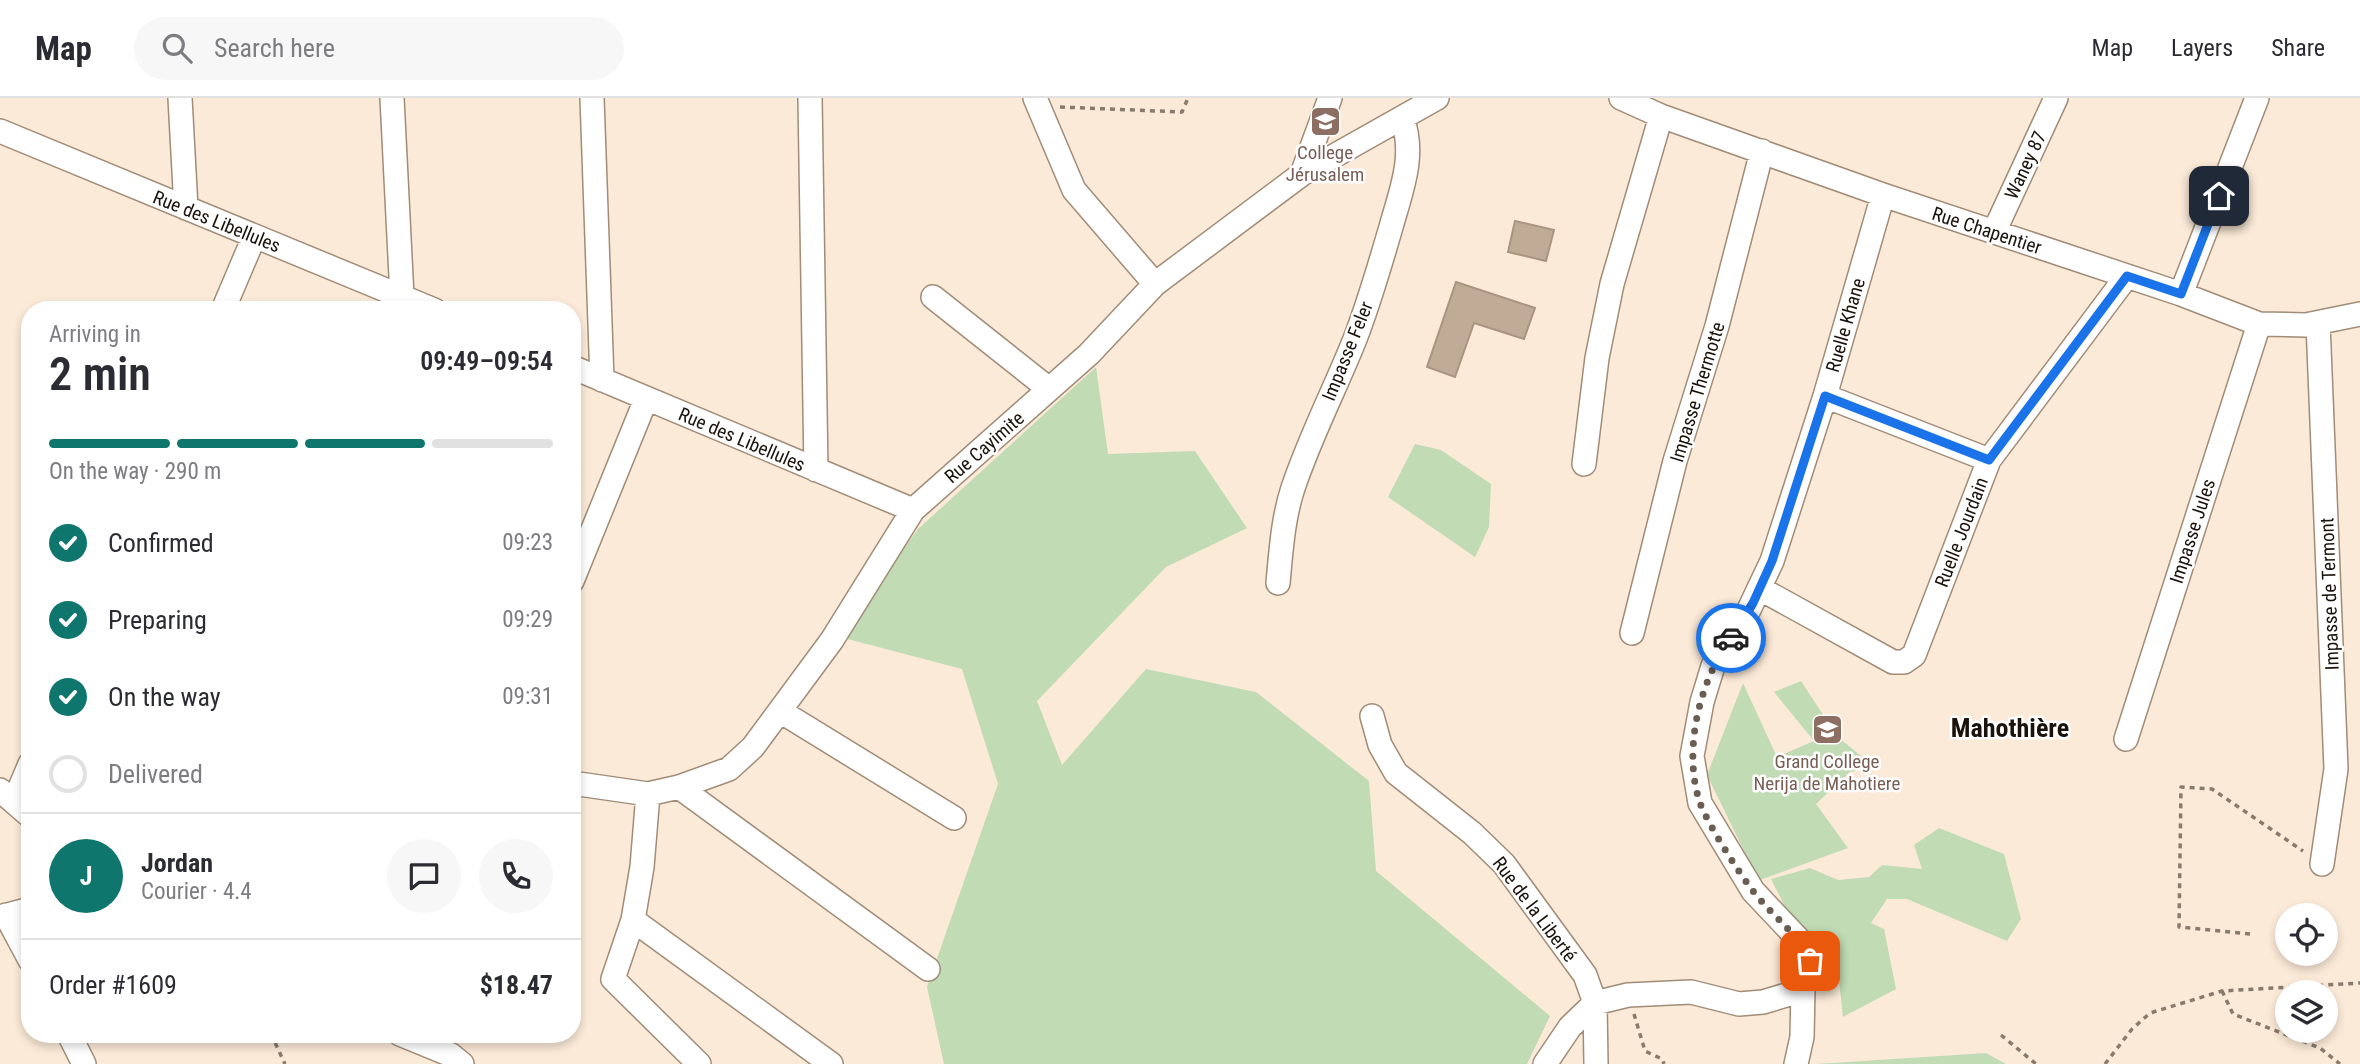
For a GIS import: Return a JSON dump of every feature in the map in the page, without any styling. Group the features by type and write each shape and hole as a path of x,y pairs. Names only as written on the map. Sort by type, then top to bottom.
{"street":[{"path":"180,98 186,208"},
{"path":"392,98 402,297"},
{"path":"592,98 602,380"},
{"path":"810,98 816,470"},
{"path":"1303,174 1330,98"},
{"name":"Rue Cayimite","path":"581,784 648,794 679,788 729,769 752,747 832,640 913,510 1089,354 1155,284 1303,174 1437,98"},
{"name":"Rue Chapentier","path":"1621,98 1661,116 1883,195 2181,294 2259,324 2318,323 2360,314"},
{"name":"Waney 87","path":"1994,232 2056,98"},
{"path":"2181,294 2257,98"},
{"path":"1036,102 1074,190 1155,284"},
{"path":"1584,464 1597,358 1612,284 1661,116"},
{"name":"Impasse Feler","path":"1278,583 1292,489 1330,391 1354,341 1377,276 1407,170 1408,134 1402,118"},
{"name":"Rue des Libellules","path":"0,131 412,301"},
{"name":"Impasse Thermotte","path":"1632,633 1675,461 1724,300 1762,151"},
{"name":"Ruelle Khane","path":"1796,1064 1801,1037 1803,990 1810,961 1802,943 1753,891 1700,803 1694,781 1692,756 1702,702 1713,666 1745,618 1772,561 1825,396 1883,195"},
{"path":"227,301 254,237"},
{"name":"Ruelle Jourdain","path":"1759,588 1893,662 1910,659 1914,655 1989,460 2127,276"},
{"path":"933,297 1049,389"},
{"name":"Impasse de Termont","path":"2318,323 2336,769 2322,864"},
{"name":"Impasse Jules","path":"2126,739 2259,324"},
{"name":"Rue des Libellules","path":"581,371 913,510"},
{"path":"1825,396 1989,460"},
{"path":"581,559 646,399"},
{"path":"780,710 954,818"},
{"name":"Rue de la Liberté","path":"1372,716 1380,745 1396,773 1472,834 1516,879 1585,975 1595,1003 1596,1064"},
{"path":"679,788 928,969"},
{"path":"648,794 642,867 633,919 613,979 699,1064"},
{"path":"21,911 3,916 21,945"},
{"path":"633,919 831,1064"},
{"path":"1545,1064 1570,1027 1595,1003 1628,995 1692,992 1739,1004 1763,1002 1803,990"},
{"path":"74,1043 84,1064"},
{"path":"422,1043 451,1055 462,1064"}],"path":[{"path":"1036,102 1182,112 1188,98"},
{"path":"2250,934 2179,927 2181,786 2212,789 2322,864"},
{"path":"2105,1064 2132,1028 2150,1013 2222,991 2360,983"},
{"path":"2222,991 2233,1014 2320,1048 2340,1064"},
{"path":"1628,995 1645,1051 1662,1059 1664,1064"},
{"path":"2001,1035 2036,1064"},
{"path":"275,1043 285,1064"}],"green space":[{"path":"1096,367 1108,454 1195,451 1247,528 1166,567 1037,701 1062,765 1146,669 1256,692 1369,781 1376,871 1550,1016 1527,1064 944,1064 927,987 998,784 962,669 840,637 918,529"},
{"path":"1415,444 1441,450 1491,484 1489,527 1475,557 1388,497"},
{"path":"1801,681 1837,736 1873,766 1850,772 1816,804 1848,848 1755,882 1747,857 1707,775 1743,683 1777,757 1814,741 1774,692"},
{"path":"1939,828 2004,854 2021,919 2007,941 1907,899 1887,899 1871,923 1884,929 1896,989 1843,1017 1838,972 1826,988 1771,879 1810,868 1838,880 1869,877 1882,865 1922,869 1914,845"},
{"path":"1986,1053 2006,1064 1817,1064"}],"building":[{"path":"1515,221 1554,230 1546,261 1508,252"},
{"path":"1456,282 1535,308 1524,339 1474,323 1455,377 1427,367"}],"way so far":[{"path":"1731,638 1713,666 1702,702 1692,756 1694,781 1700,803 1753,891 1802,943 1810,961"}],"place":[{"name":"College Jérusalem","path":"1325,121"},
{"name":"Grand College Nerija de Mahotiere","path":"1827,730"}],"district":[{"name":"Mahothière","path":"2010,728"}],"route":[{"path":"1731,638 1753,603 1772,561 1825,396 1989,460 2127,276 2181,294 2219,196"}]}
